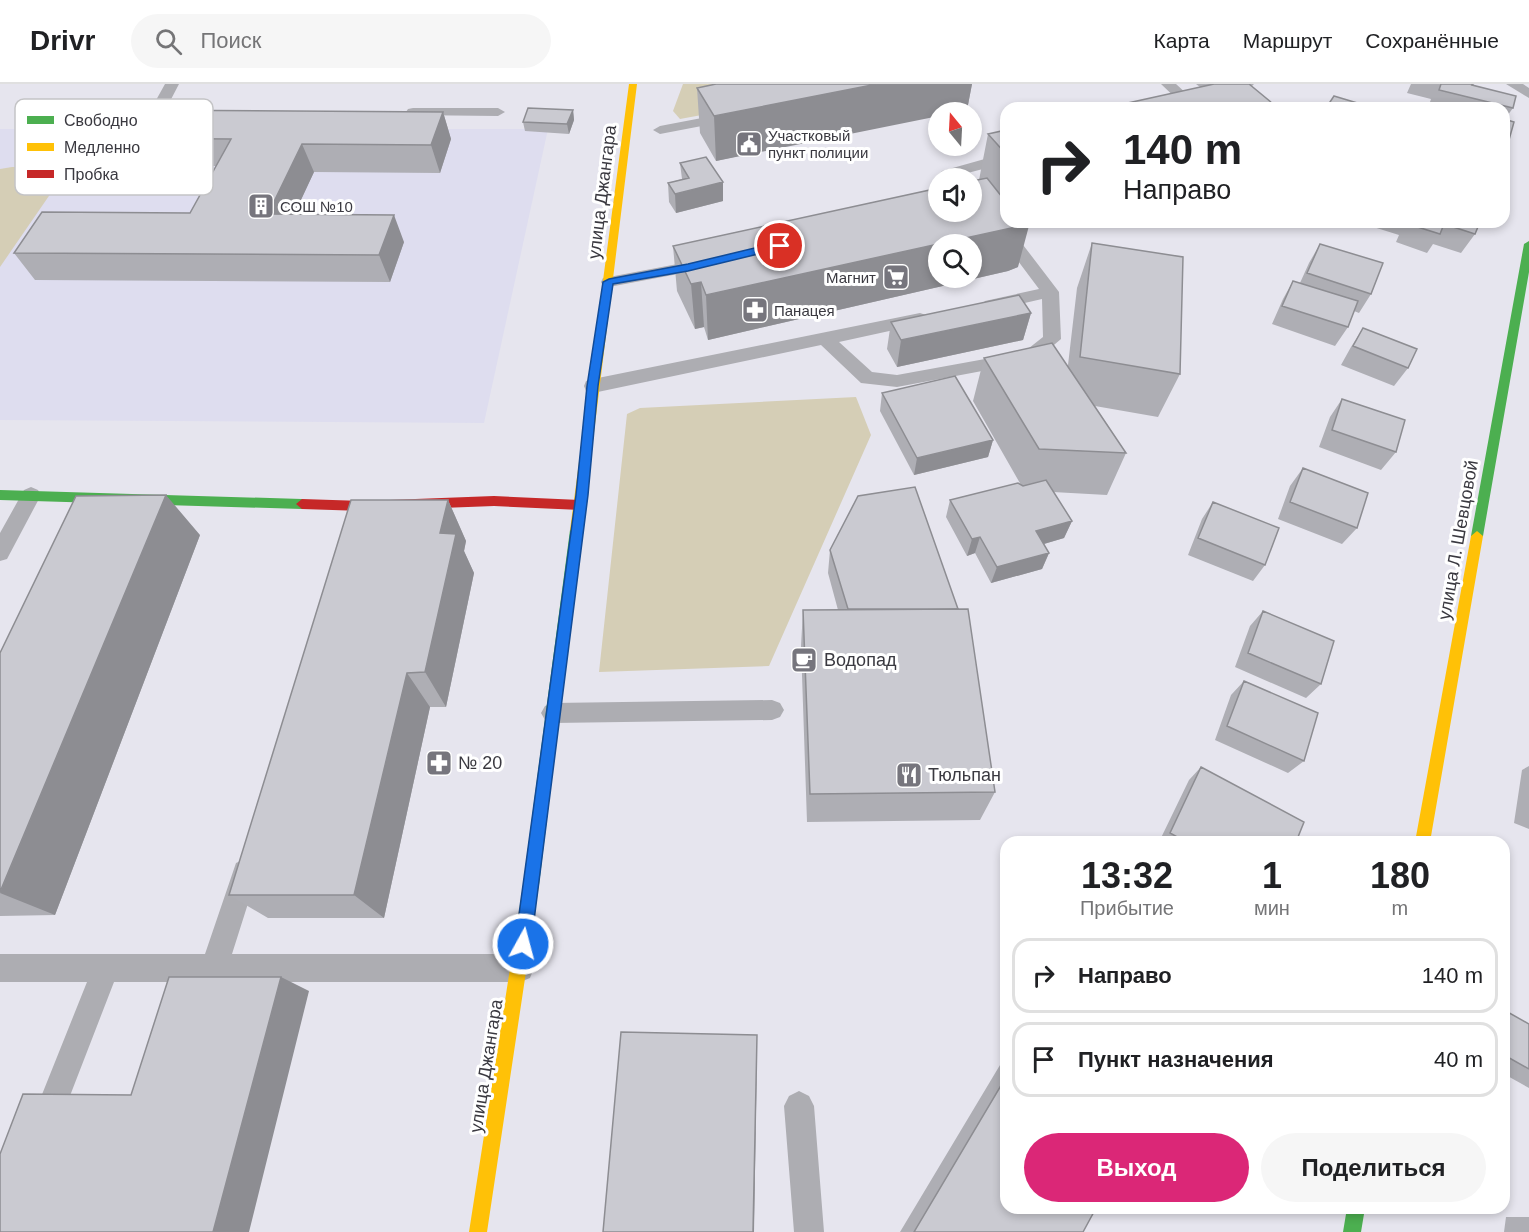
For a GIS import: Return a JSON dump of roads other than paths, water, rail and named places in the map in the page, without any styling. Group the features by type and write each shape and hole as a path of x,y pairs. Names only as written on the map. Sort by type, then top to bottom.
{"street":[{"name":"улица Джангара","path":"477,1232 520,968 633,84"},
{"name":"улица Л. Шевцовой","path":"1423,836 1529,244"},
{"path":"0,495 363,506 494,501 580,505"},
{"path":"1352,1232 1355,1214"}],"lane":[{"path":"164,99 172,84"},
{"path":"1168,84 1188,102"},
{"path":"1513,84 1529,94"},
{"path":"404,112 498,112"},
{"path":"660,130 739,115"},
{"path":"968,168 1000,160"},
{"path":"982,213 994,219 1000,227"},
{"path":"825,339 867,378 897,381 1029,357 1052,339 1050,292 1001,228"},
{"path":"609,282 723,259"},
{"path":"971,309 1050,292"},
{"path":"593,386 938,316"},
{"path":"0,553 31,495"},
{"path":"356,528 363,506"},
{"path":"553,713 772,710"},
{"path":"214,967 250,855"},
{"path":"0,968 520,968"},
{"path":"37,1144 106,968"},
{"path":"799,1106 809,1232"}],"place":[{"name":"Участковый пункт полиции","path":"749,144"},
{"name":"СОШ №10","path":"261,206"},
{"name":"Магнит","path":"896,277"},
{"name":"Панацея","path":"755,310"},
{"name":"Водопад","path":"804,660"},
{"name":"№ 20","path":"439,763"},
{"name":"Тюльпан","path":"909,775"}]}
